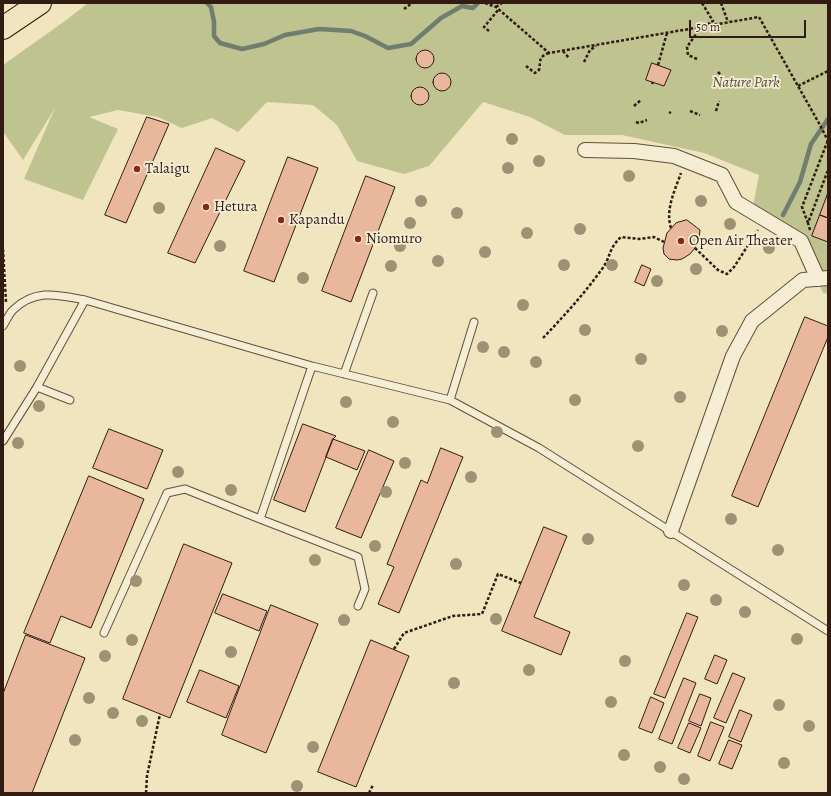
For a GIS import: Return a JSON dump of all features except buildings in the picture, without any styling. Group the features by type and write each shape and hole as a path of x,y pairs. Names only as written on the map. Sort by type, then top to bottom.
{"highway":[{"path":"3,28 40,3"}],"street":[{"path":"585,150 634,151 674,156 722,176 736,202 802,241 823,278 803,280 752,321 733,356 671,532"}],"lane":[{"path":"344,374 373,293"},
{"path":"3,326 12,310 28,299 41,295 56,294 85,300 312,366 450,400 539,448 828,631"},
{"path":"3,441 37,387 85,300"},
{"path":"450,400 474,322"},
{"path":"260,519 312,366"},
{"path":"37,387 70,400"},
{"path":"104,633 167,493 185,489 358,556 365,589 358,606"}],"path":[{"path":"404,9 412,3"},
{"path":"485,3 499,9 549,53"},
{"path":"496,7 502,3"},
{"path":"702,3 713,21 709,23 710,25"},
{"path":"720,3 728,22"},
{"path":"489,31 484,27 499,9"},
{"path":"526,66 535,73 539,70 540,59 543,55 549,53 759,17 828,141 802,207 812,236"},
{"path":"697,60 688,55 687,47 701,27"},
{"path":"658,65 667,33"},
{"path":"584,62 590,50 598,45"},
{"path":"563,51 569,58"},
{"path":"798,86 828,71"},
{"path":"718,72 722,76 723,80"},
{"path":"634,106 640,100"},
{"path":"716,111 719,101"},
{"path":"690,111 700,115"},
{"path":"636,122 639,124 647,120"},
{"path":"671,228 669,221 672,196 686,161"},
{"path":"808,223 828,170"},
{"path":"695,248 718,270 727,274 734,267 765,219"},
{"path":"543,338 592,284 605,266 614,244 621,237 639,239 654,237 664,242"},
{"path":"3,249 7,309"},
{"path":"394,649 404,633 453,616 482,614 498,574 521,583"},
{"path":"146,793 147,776 160,714"},
{"path":"369,793 373,785"}],"green space":[{"name":"Nature Park","path":"88,3 828,3 828,294 823,293 798,234 752,212 759,175 704,153 622,135 565,135 530,117 483,102 429,166 404,174 357,161 337,125 313,105 267,102 238,132 212,118 182,128 158,117 118,110 89,117 118,129 83,200 24,179 55,108 23,160 3,130 3,65"}],"waterway":[{"path":"207,3 211,7 214,22 214,36 220,43 242,49 264,44 285,35 319,29 351,31 365,36 388,48 411,44 441,18 462,6 473,8 478,3"},
{"path":"783,215 800,182 811,144 828,119"}],"place":[{"name":"Talaigu","path":"137,169"},
{"name":"Hetura","path":"206,207"},
{"name":"Kapandu","path":"281,220"},
{"name":"Niomuro","path":"358,239"},
{"name":"Open Air Theater","path":"681,241"}]}
